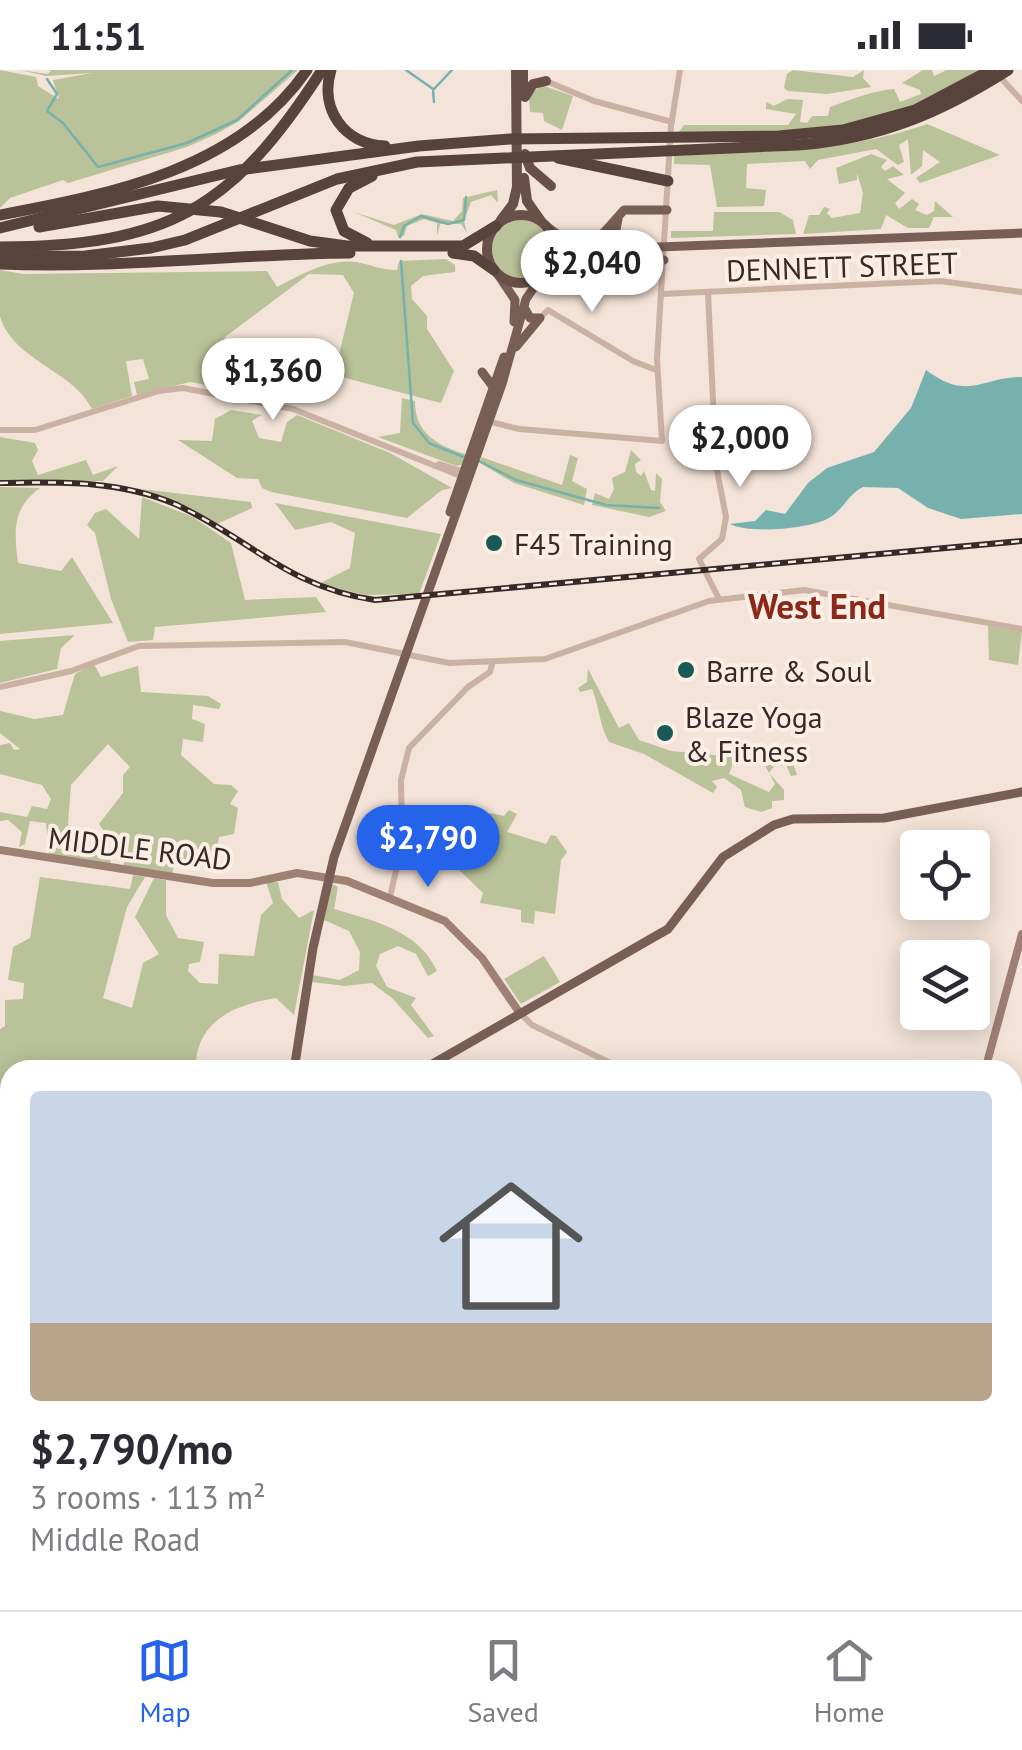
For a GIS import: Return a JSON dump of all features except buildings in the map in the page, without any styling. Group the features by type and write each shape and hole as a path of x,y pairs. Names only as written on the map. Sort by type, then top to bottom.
{"highway":[{"path":"0,215 205,158 265,119 307,70"},
{"path":"0,247 100,243 146,231 190,212 230,185 264,152 322,70"},
{"path":"330,70 328,101 344,131 372,145 419,146"},
{"path":"522,70 546,81"},
{"path":"522,70 528,166 551,186 532,177 524,186"},
{"path":"496,272 487,246 513,204 517,187 522,70"},
{"path":"671,143 842,130 902,116 998,72"},
{"path":"0,260 94,256 151,248 184,240 337,178 449,158 511,155 527,147 798,145 867,136 932,115 998,72"},
{"path":"523,103 530,86 546,81"},
{"path":"0,231 240,170 419,146 510,139 527,147 668,180"},
{"path":"0,260 113,266 267,254 451,252 474,256 520,283 543,274 554,248 545,226 530,206 524,186 527,147"},
{"path":"393,246 347,234 337,219 340,198 366,178 449,158"},
{"path":"0,231 120,210 172,206 221,212 322,244 466,246 517,216 545,226"}],"main road":[{"path":"294,1060 312,948 334,857 510,356 524,306 543,274 568,254 596,241 624,210 667,210"},
{"path":"632,243 615,235 614,226 621,216 667,210"},
{"path":"545,226 616,263 664,256"},
{"path":"584,247 1022,230"},
{"path":"584,247 1022,230"},
{"path":"616,263 614,255 620,248"},
{"path":"486,420 516,309 512,294 496,272"},
{"path":"524,306 530,318 540,318"},
{"path":"510,356 540,318"},
{"path":"494,388 482,372 501,368"},
{"path":"439,1060 670,927 723,856 782,822 884,818 1022,792"},
{"name":"MIDDLE ROAD","path":"0,850 212,884 314,874 338,879 390,896 446,921 482,958 519,1012"},
{"path":"988,1060 1022,934"}],"street":[{"path":"486,420 519,430 662,441 656,370 672,122 680,70"},
{"path":"998,72 1022,101"},
{"path":"546,81 594,102 672,122"},
{"name":"DENNETT STREET","path":"662,294 940,281 1022,292"},
{"path":"708,292 716,464 726,527 710,554 700,558 718,598"},
{"path":"540,318 548,310 656,370"},
{"path":"0,430 35,430 159,391 184,388 293,409 466,475"},
{"path":"0,688 71,671 140,646 345,642 415,657 492,664 562,655 718,598 815,590 1022,628"},
{"path":"390,896 402,844 401,780 408,748 474,682 490,672 492,664"},
{"path":"519,1012 532,1025 604,1060"}],"green space":[{"path":"0,70 36,77 38,86 59,99 53,80 92,73 46,76 20,70 48,74 51,70 298,70 239,121 218,133 187,147 10,198 0,208"},
{"path":"793,70 853,77 864,70 863,78 871,87 827,94 788,91 784,88 787,74"},
{"path":"923,70 932,70 934,76 947,70 980,70 928,98 873,119 825,128 678,133 684,125 788,125 796,114 766,109 766,102 774,106 787,99 803,100 800,122 807,123 812,116 828,116 830,107 877,92 894,89 900,102 921,94 902,83"},
{"path":"541,85 573,96 562,130 544,121 543,113 530,112 529,96"},
{"path":"927,124 1000,155 920,183 916,178 940,162 923,150 922,166 911,175 908,139 899,145 904,162 898,165 876,149 818,160 810,169 805,161 747,164 746,188 766,190 764,206 717,207 710,165 674,164 674,154 833,146"},
{"path":"871,154 887,160 881,167 885,171 893,166 904,175 887,179 905,193 895,203 899,209 912,199 919,204 915,210 927,215 934,211 935,201 953,217 934,217 929,228 908,228 886,215 881,229 803,234 809,215 819,215 824,207 830,209 827,213 832,218 860,213 863,193 857,173 857,180 839,184 836,168"},
{"path":"497,190 498,203 491,195 471,202 464,221 467,233 461,224 440,224 437,236 437,223 424,219 407,226 404,236 398,237 396,230 354,212 394,225 422,214 453,221 462,211 463,198"},
{"path":"714,212 779,212 793,220 796,234 671,238 671,231 713,231"},
{"path":"521,220 542,228 550,249 542,270 521,278 500,270 492,249 500,228"},
{"path":"446,259 455,265 455,272 423,276 411,286 412,299 427,316 427,329 454,371 441,403 334,375 354,293 343,275 309,274 225,337 211,370 238,383 238,391 190,382 137,395 134,382 149,379 143,359 126,361 132,396 92,409 72,384 18,345 0,317 0,270 23,274 267,271 277,287 315,268 346,261 397,270 399,261"},
{"path":"402,398 415,401 419,422 430,437 467,455 464,464 456,466 378,437 400,433"},
{"path":"231,410 262,415 252,421 259,438 281,442 287,422 297,415 390,453 452,488 442,490 407,518 271,492 262,488 258,479 237,478 178,440 212,441 215,419"},
{"path":"0,437 35,443 38,450 32,461 38,475 86,460 93,475 118,466 103,481 0,481"},
{"path":"631,450 641,460 635,464 636,472 641,476 644,471 651,490 655,491 656,473 662,479 660,502 666,511 649,517 592,505 595,493 609,499 614,489 612,478 625,472"},
{"path":"570,455 578,458 572,481 587,489 584,505 514,483 480,463 481,457 562,485"},
{"path":"0,487 40,488 24,504 17,521 18,563 61,571 72,557 113,623 0,634"},
{"path":"141,489 251,502 252,508 215,525 187,506"},
{"path":"142,497 193,517 231,543 245,600 316,597 326,612 155,627 153,640 128,642 111,599 95,533 87,525 95,513 106,509 139,539"},
{"path":"275,503 441,534 419,594 365,595 319,584 350,568 355,533 331,522 295,530"},
{"path":"988,626 1022,631 1018,665 989,660"},
{"path":"75,635 61,648 57,669 0,683 0,641"},
{"path":"94,664 101,677 138,666 141,692 208,696 221,704 219,709 193,705 192,719 205,724 203,742 183,739 181,755 214,784 231,785 238,791 230,804 238,808 234,834 219,837 216,854 198,863 175,861 172,875 123,868 126,850 116,848 99,824 123,793 123,775 130,767 108,744 71,785 68,824 82,855 110,855 111,866 49,857 46,823 30,821 25,844 19,847 22,832 8,820 0,821 0,812 27,817 32,806 47,809 51,799 42,785 0,774 0,745 10,743 14,750 20,749 0,733 0,711 34,719 63,715 75,674"},
{"path":"588,669 619,728 629,723 639,740 671,751 735,757 729,774 769,792 775,784 769,773 784,790 784,800 772,801 772,808 761,812 745,807 741,790 724,778 712,781 717,787 713,793 644,754 609,742 592,689 580,692 578,688 587,682"},
{"path":"761,758 782,758 794,766 797,775 791,776 786,765 774,766 769,773"},
{"path":"463,810 484,817 491,813 504,816 509,810 517,814 507,832 546,844 551,835 556,836 567,852 561,860 555,914 535,911 534,924 521,922 521,910 480,903 483,893 455,866 480,825 461,816"},
{"path":"133,875 145,877 127,907 103,998 132,1008 143,963 159,954 135,917 154,878 166,880 166,915 178,938 204,942 200,962 189,964 188,971 200,983 218,984 219,954 254,956 261,915 273,903 266,882 278,882 282,899 299,918 314,910 294,1015 276,998 232,1011 220,1018 202,1039 197,1060 0,1060 5,1000 23,999 24,983 8,980 13,947 30,938 40,877 130,889"},
{"path":"331,883 338,887 334,909 393,929 429,957 437,971 428,976 416,954 398,946 380,954 376,966 387,987 416,998 411,1005 434,1036 428,1038 392,998 372,983 345,986 312,982 312,975 340,980 359,970 360,952 349,931 324,920"},
{"path":"544,956 560,982 521,1004 504,979"}],"water":[{"path":"926,370 953,385 964,386 1022,377 1022,514 961,519 928,508 898,488 863,487 832,516 818,522 764,529 730,524 755,521 766,510 785,514 808,483 827,468 874,452 911,408"}],"waterway":[{"path":"47,79 57,94 47,111 63,123 98,167 187,143 237,120 292,70"},
{"path":"406,70 433,89"},
{"path":"434,102 433,90 452,70"},
{"path":"400,237 404,226 421,216 448,224 464,220 466,197"},
{"path":"401,261 413,423 429,443 466,458"},
{"path":"479,461 516,480 606,505 659,508"}],"railway":[{"path":"0,483 89,484 154,496 201,517 293,573 344,594 375,600 1022,541"}],"place":[{"name":"F45 Training","path":"494,543"},
{"name":"Barre & Soul","path":"686,670"},
{"name":"Blaze Yoga & Fitness","path":"665,733"}],"district":[{"name":"West End","path":"817,606"}]}
